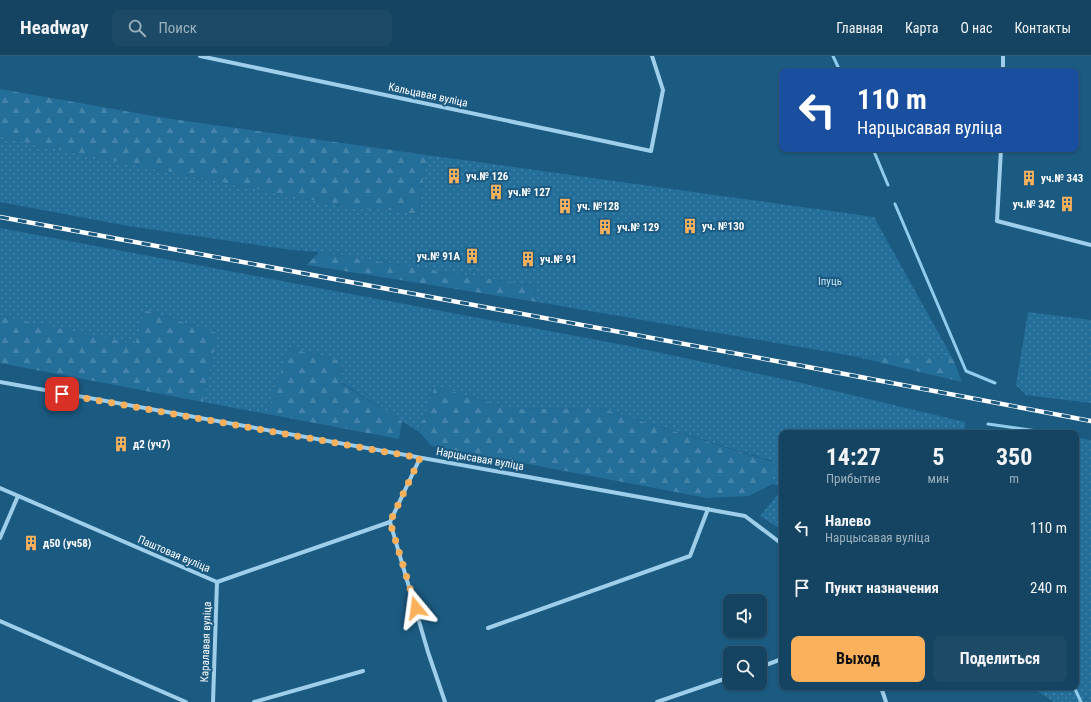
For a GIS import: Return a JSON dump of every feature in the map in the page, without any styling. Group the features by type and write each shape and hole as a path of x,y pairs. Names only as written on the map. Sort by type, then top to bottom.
{"street":[{"name":"Кальцавая вуліца","path":"200,56 651,152 663,90 652,56"},
{"path":"225,62 228,56"},
{"path":"1003,56 1003,68"},
{"path":"1001,152 997,221 1091,245"},
{"name":"Нарцысавая вуліца","path":"0,382 745,516 779,542"},
{"path":"420,458 390,522 428,652 445,702"},
{"name":"Паштовая вуліца","path":"0,488 217,582 390,522"},
{"path":"0,538 18,496"},
{"path":"488,628 690,556 708,509"},
{"name":"Каралавая вуліца","path":"213,702 217,582"},
{"path":"0,620 186,702"},
{"path":"767,664 779,660"},
{"path":"254,702 363,671"},
{"path":"657,702 723,679"},
{"path":"883,690 886,702"}],"green space":[{"path":"0,89 165,118 427,155 418,215 383,209 356,209 40,146 0,136"},
{"name":"Іпуць","path":"0,136 40,146 356,209 383,209 418,215 427,155 874,217 953,359 853,356 537,302 535,286 319,252 292,250 128,226 0,202"},
{"path":"0,228 624,345 797,382 965,422 965,430 779,430 779,485 772,484 775,462 600,408 511,409 435,386 419,432 341,382 342,361 289,348 267,414 203,402 218,333 145,310 135,344 0,316"},
{"path":"319,252 535,286 537,302 307,265"},
{"path":"145,310 218,333 203,402 0,363 0,316 135,343"},
{"path":"1028,312 1091,320 1091,403 1026,395 1016,385"},
{"path":"288,348 342,361 341,383 402,421 399,439 267,414"},
{"path":"853,356 953,359 962,382"},
{"path":"435,386 511,409 600,408 776,463 772,484 749,496 707,498 432,446 419,432"},
{"path":"1079,438 1091,440 1091,702 1054,702 1036,690 1079,690"},
{"path":"779,493 779,528 760,516"}],"waterway":[{"path":"833,56 839,68"},
{"path":"874,152 888,185"},
{"path":"895,204 966,371 995,383"},
{"path":"988,424 1030,430"},
{"path":"1075,690 1081,702"}],"railway":[{"path":"0,217 1091,421"}],"place":[{"name":"уч.№ 126","path":"454,176"},
{"name":"уч.№ 343","path":"1029,178"},
{"name":"уч.№ 127","path":"496,192"},
{"name":"уч.№ 342","path":"1067,204"},
{"name":"уч. №128","path":"565,206"},
{"name":"уч. №130","path":"690,226"},
{"name":"уч.№ 129","path":"605,227"},
{"name":"уч.№ 91А","path":"472,256"},
{"name":"уч.№ 91","path":"528,259"},
{"name":"д2 (уч7)","path":"121,444"},
{"name":"д50 (уч58)","path":"31,543"}],"route":[{"path":"62,394 420,458 390,522 416,608"}]}
